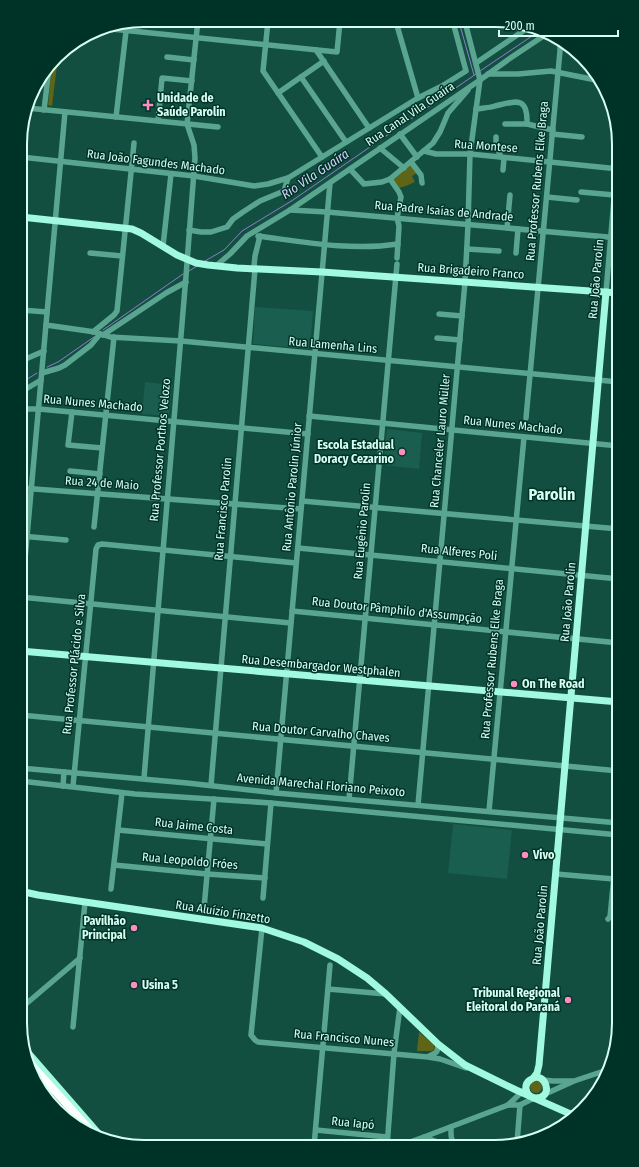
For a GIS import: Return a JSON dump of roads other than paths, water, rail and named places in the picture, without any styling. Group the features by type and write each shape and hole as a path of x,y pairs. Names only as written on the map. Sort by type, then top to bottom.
{"highway":[{"path":"38,1073 84,1123"}],"main road":[{"name":"Rua Brigadeiro Franco","path":"27,218 125,227 141,233 187,260 208,265 237,265 254,268 298,268 322,272 612,292"},
{"name":"Rua João Parolin","path":"534,1078 539,1065 606,292"},
{"name":"Rua Desembargador Westphalen","path":"27,652 612,701"},
{"name":"Rua Aluízio Finzetto","path":"27,892 262,928 304,942 338,959 367,978 400,1007 438,1044 465,1066 474,1071"},
{"path":"32,1057 94,1129"},
{"name":"Rua João Parolin","path":"539,1065 543,1080"},
{"name":"Rua Francisco Nunes","path":"474,1071 524,1090"},
{"path":"532,1097 537,1098 543,1095 547,1089 543,1080 537,1077 528,1081 524,1090 532,1097 569,1113"}],"street":[{"path":"187,124 197,27"},
{"path":"268,27 263,71 322,157"},
{"path":"119,30 337,52 339,27"},
{"path":"397,27 418,98"},
{"name":"Rua Canal Vila Guaíra","path":"189,230 211,232 227,227 233,219 260,201 284,191 288,178 418,98 442,86 466,71 454,27"},
{"path":"466,27 479,75"},
{"path":"116,117 126,31"},
{"path":"476,63 524,31"},
{"name":"Rua Canal Vila Guaíra","path":"220,266 245,238 290,210 472,85 479,75 488,74 542,37"},
{"name":"Rua Professor Rubens Elke Braga","path":"526,418 561,47"},
{"path":"316,50 369,128"},
{"path":"167,57 194,60"},
{"path":"278,93 324,61"},
{"path":"488,74 518,74 546,71 592,79"},
{"name":"Rua Chanceler Lauro Müller","path":"418,805 465,282 470,154 479,75"},
{"path":"301,77 346,142"},
{"path":"44,110 48,78"},
{"path":"158,121 162,78 192,81"},
{"path":"350,169 364,184 382,182 390,179 424,152 436,140 448,113 472,85"},
{"path":"476,109 496,106 508,102 522,104 527,112 528,124"},
{"path":"33,109 218,127"},
{"path":"65,112 27,536 66,540"},
{"name":"Rua Professor Porthos Velozo","path":"144,778 194,176 195,148 187,124"},
{"path":"505,124 528,124 553,132 582,137"},
{"path":"400,134 417,157"},
{"path":"496,137 496,145 503,157 503,170"},
{"path":"93,332 117,311 134,143"},
{"path":"380,148 404,168"},
{"name":"Rua Montese","path":"424,152 436,154 470,154 612,167"},
{"name":"Rua João Fagundes Machado","path":"27,158 194,176 254,186 268,184 288,178"},
{"path":"411,162 421,175 422,183"},
{"path":"162,246 171,174"},
{"name":"Rua Eugênio Parolin","path":"349,799 396,277 399,226 397,218 401,195 390,179"},
{"name":"Rua Antônio Parolin Júnior","path":"276,793 330,183"},
{"path":"581,192 612,195"},
{"path":"507,228 510,195"},
{"path":"547,196 577,200"},
{"name":"Rua Padre Isaías de Andrade","path":"290,210 610,237"},
{"name":"Rua João Parolin","path":"606,292 612,216"},
{"path":"516,253 518,229"},
{"path":"250,235 324,245 366,247 398,244"},
{"name":"Rua Francisco Parolin","path":"210,785 254,268 260,236"},
{"path":"467,249 499,251"},
{"path":"90,253 122,256"},
{"path":"42,373 65,365 91,345 101,335 166,293 186,282"},
{"path":"27,310 47,312"},
{"path":"439,314 462,316"},
{"name":"Rua Lamenha Lins","path":"46,325 93,332 114,337 181,341 612,381"},
{"path":"94,527 114,337"},
{"path":"437,338 460,340"},
{"path":"27,359 44,350"},
{"path":"27,388 41,380"},
{"name":"Rua Nunes Machado","path":"27,409 308,434"},
{"path":"72,412 68,445 102,448"},
{"name":"Rua Nunes Machado","path":"309,416 612,445"},
{"name":"Rua Professor Rubens Elke Braga","path":"489,811 524,437"},
{"path":"70,471 100,474"},
{"name":"Rua 24 de Maio","path":"27,488 301,509"},
{"path":"302,501 612,528"},
{"name":"Rua Professor Plácido e Silva","path":"73,786 96,549 98,545 102,544 163,550"},
{"name":"Rua Alferes Poli","path":"298,548 612,578"},
{"path":"163,550 296,563"},
{"path":"27,599 291,623"},
{"name":"Rua Doutor Pâmphilo d'Assumpção","path":"292,611 612,642"},
{"name":"Rua Doutor Carvalho Chaves","path":"27,716 612,770"},
{"name":"Avenida Marechal Floriano Peixoto","path":"27,769 144,778 276,793 612,822"},
{"path":"62,786 64,772"},
{"name":"Avenida Marechal Floriano Peixoto","path":"27,782 177,798 271,803 612,834"},
{"path":"111,889 122,793"},
{"path":"204,908 214,799"},
{"path":"263,898 271,803"},
{"path":"574,831 571,826 573,820 575,819"},
{"name":"Rua Jaime Costa","path":"118,830 267,844"},
{"name":"Rua Leopoldo Fróes","path":"114,865 264,878"},
{"path":"556,874 612,879"},
{"path":"608,919 610,917 612,898"},
{"path":"73,1027 85,902"},
{"name":"Rua Francisco Nunes","path":"262,928 252,1035 253,1039 258,1042 428,1057 440,1059 474,1071"},
{"path":"27,1003 80,958"},
{"path":"315,1140 330,965"},
{"path":"328,989 386,994"},
{"path":"388,1140 394,1053 400,1007"},
{"path":"428,1057 436,1053 438,1044"},
{"path":"543,1095 574,1081 601,1072"},
{"path":"543,1080 574,1081"},
{"path":"508,1105 524,1090"},
{"path":"416,1140 508,1105 520,1105 532,1097"},
{"path":"517,1138 520,1105"},
{"path":"451,1127 452,1140"},
{"name":"Rua Iapó","path":"316,1130 388,1137"},
{"path":"424,1137 432,1140"}],"waterway":[{"path":"460,27 474,75"},
{"name":"Rio Vila Guaíra","path":"480,71 535,34"},
{"name":"Rio Vila Guaíra","path":"205,261 224,250 242,231 293,200 476,74"},
{"name":"Rio Vila Guaíra","path":"189,271 197,266"},
{"name":"Rio Vila Guaíra","path":"103,330 183,274"},
{"name":"Rio Vila Guaíra","path":"47,367 58,362 94,337"},
{"name":"Rio Vila Guaíra","path":"27,379 37,373"}],"place":[{"name":"Unidade de Saúde Parolin","path":"148,105"},
{"name":"Escola Estadual Doracy Cezarino","path":"402,452"},
{"name":"On The Road","path":"514,684"},
{"name":"Vivo","path":"525,855"},
{"name":"Pavilhão Principal","path":"134,928"},
{"name":"Usina 5","path":"134,985"},
{"name":"Tribunal Regional Eleitoral do Paraná","path":"568,1000"}],"district":[{"name":"Parolin","path":"552,494"}]}
